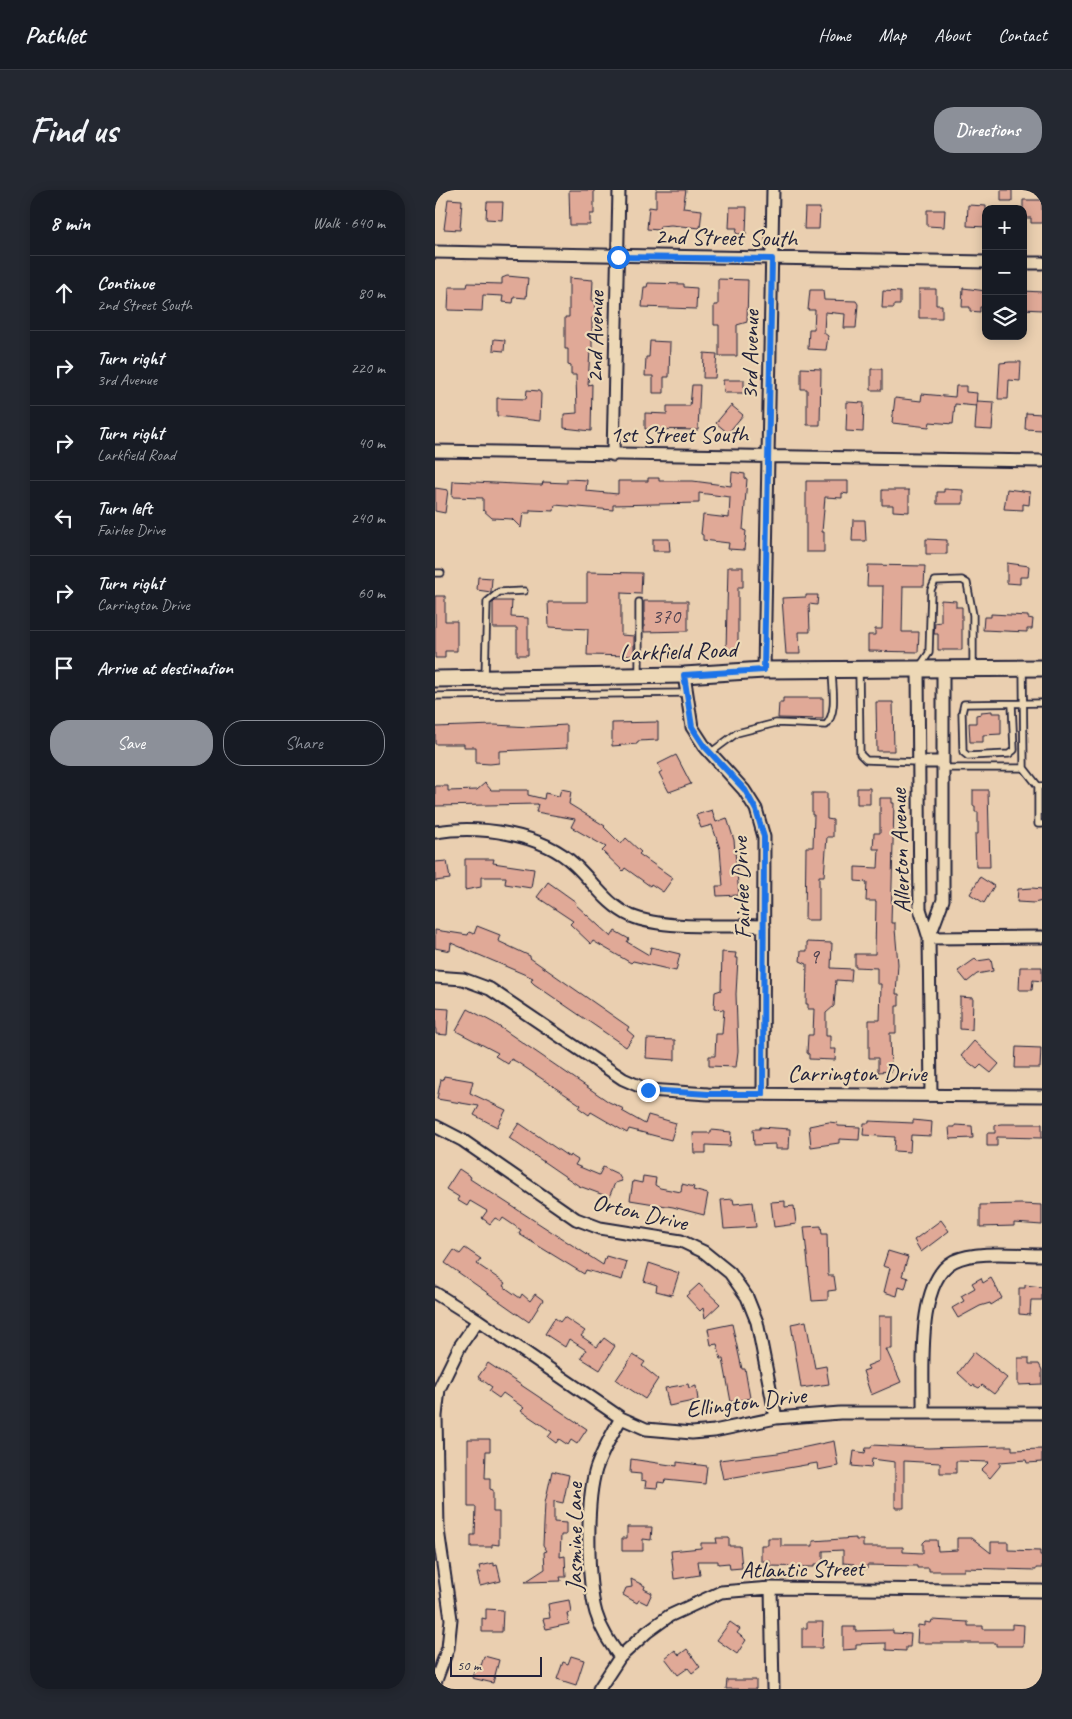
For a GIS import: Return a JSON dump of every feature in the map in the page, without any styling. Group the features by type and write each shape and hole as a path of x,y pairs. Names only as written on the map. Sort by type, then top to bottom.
{"main road":[{"name":"Larkfield Road","path":"435,679 684,675 764,670 1042,668"}],"street":[{"name":"2nd Avenue","path":"613,455 619,190"},
{"name":"3rd Avenue","path":"764,670 770,455 773,190"},
{"name":"2nd Street South","path":"435,252 618,257 982,262"},
{"path":"1027,263 1042,263"},
{"name":"1st Street South","path":"435,451 613,455 770,455 1042,461"},
{"name":"Allerton Avenue","path":"918,669 920,909 929,938 931,1094"},
{"name":"Allerton Avenue","path":"929,938 943,900 943,669"},
{"name":"Fairlee Drive","path":"684,675 692,727 710,752 745,790 756,810 764,837 763,1094"},
{"name":"Allerton Avenue","path":"918,762 943,765"},
{"path":"435,832 499,832 529,837 553,848 574,864 609,901 632,916 655,922 764,926"},
{"path":"929,938 1042,937"},
{"name":"Carrington Drive","path":"435,977 463,979 490,989 623,1078 648,1090 700,1094 1042,1096"},
{"name":"Orton Drive","path":"435,1126 462,1140 576,1218 600,1228 681,1241 704,1252 730,1273 747,1297 757,1322 777,1418"},
{"path":"923,1413 925,1314 929,1294 940,1275 953,1261 970,1256 1042,1255"},
{"name":"Ellington Drive","path":"435,1293 478,1320 621,1418 646,1429 692,1433 714,1431 777,1418 840,1413 1042,1414"},
{"path":"435,1683 448,1648 451,1618 438,1530 436,1416 439,1389 460,1346 478,1320"},
{"name":"Jasmine Lane","path":"620,1657 604,1632 597,1613 591,1585 590,1520 591,1492 596,1468 621,1418"},
{"path":"771,1588 773,1689"},
{"name":"Atlantic Street","path":"599,1689 620,1657 669,1616 721,1592 771,1588 1042,1591"}],"lane":[{"path":"918,669 929,653 931,590 935,581 962,580 967,583 973,615 973,669"},
{"path":"485,679 487,602 499,592 525,591"},
{"path":"639,602 639,676"},
{"path":"1023,668 1025,768 1040,786 1038,824 1042,824"},
{"path":"710,752 737,733 776,724 826,725 831,718 833,707 832,669"},
{"path":"859,669 860,754 866,760 918,762"},
{"path":"435,696 686,693"},
{"path":"1012,704 1013,750 1009,754 968,756 963,752 961,713 964,704 1042,703"},
{"path":"943,765 1025,768"}],"building":[{"path":"569,190 594,190 594,214 590,214 590,225 570,225"},
{"path":"656,190 686,190 683,208 702,210 700,228 671,225 660,226 659,230 647,229 649,207 656,208"},
{"path":"1001,190 1012,190 1012,201 1001,201"},
{"path":"448,199 462,200 460,230 444,229"},
{"path":"1023,200 1042,200 1042,223 1031,223 1031,218 1027,218 1027,205 1023,205"},
{"path":"487,202 503,202 502,220 486,219"},
{"path":"968,205 982,206 982,227 967,226"},
{"path":"730,207 747,207 746,234 736,234 737,228 729,228"},
{"path":"805,208 820,208 819,229 804,229"},
{"path":"927,210 945,210 944,227 927,226"},
{"path":"507,276 528,278 526,298 514,297 513,303 502,302 503,296 483,295 482,311 448,310 449,287 467,287 468,283 502,284 502,278"},
{"path":"569,278 593,280 592,301 595,301 596,318 592,318 592,349 590,349 588,385 592,384 591,431 564,428 564,414 577,413 576,375 571,375 571,366 568,365 568,349 565,349 565,317 569,317"},
{"path":"718,279 748,280 747,322 737,325 737,356 719,356 719,325 714,325 714,305 718,305"},
{"path":"648,283 684,284 684,287 697,288 696,309 642,307 644,287 647,287"},
{"path":"963,288 982,290 982,307 980,307 980,312 970,311 970,307 962,307"},
{"path":"919,289 936,289 936,305 942,305 942,318 919,318"},
{"path":"810,290 823,290 824,300 856,301 858,304 856,328 844,328 845,314 825,312 824,333 828,336 826,350 808,349 809,329 814,329 815,310 808,310"},
{"path":"883,291 900,292 900,305 894,305 894,308 882,308"},
{"path":"1027,291 1042,292 1042,310 1027,309"},
{"path":"494,339 505,340 504,351 493,350"},
{"path":"650,341 670,342 669,377 664,377 664,393 653,393 653,376 645,376 646,357 649,357"},
{"path":"704,353 717,354 715,378 703,378"},
{"path":"1021,362 1020,381 1009,380 1008,399 998,399 1000,363"},
{"path":"801,368 821,369 820,425 807,425 807,389 801,389"},
{"path":"871,369 882,369 882,390 871,390"},
{"path":"723,380 744,380 744,393 724,393"},
{"path":"692,385 700,385 698,430 645,429 645,413 667,414 667,406 690,406"},
{"path":"956,386 966,386 966,392 977,393 976,406 955,404 953,424 930,422 929,427 892,423 895,398 921,401 922,394 955,397"},
{"path":"527,390 539,391 541,394 540,421 497,416 497,398 526,399"},
{"path":"977,401 994,402 992,430 975,429"},
{"path":"847,402 864,403 863,432 846,431"},
{"path":"731,405 743,415 728,433 716,423"},
{"path":"1026,413 1042,414 1042,430 1025,429"},
{"path":"732,472 745,474 747,479 743,530 746,531 744,550 728,549 729,543 703,540 703,535 701,534 703,515 729,518 730,497 699,493 699,503 613,505 613,510 555,505 554,511 530,510 530,513 523,513 521,528 512,519 492,518 483,510 483,498 452,497 453,481 542,485 543,482 567,483 567,479 587,480 586,491 618,494 618,481 648,481 648,478 659,478 659,481 693,481 731,486"},
{"path":"806,481 848,481 848,494 842,493 842,498 825,497 822,532 824,532 824,552 806,552"},
{"path":"435,488 448,490 445,513 435,511"},
{"path":"944,489 963,490 963,504 937,504 937,492 944,492"},
{"path":"1007,489 1030,492 1029,505 1023,504 1023,510 1004,509"},
{"path":"882,490 909,490 909,512 893,511 893,505 882,505"},
{"path":"853,520 865,520 866,541 852,541"},
{"path":"653,539 669,539 670,551 653,551"},
{"path":"926,539 947,540 947,554 926,554"},
{"path":"1007,563 1029,566 1028,577 1020,577 1020,584 1007,583"},
{"path":"868,565 925,566 924,586 903,586 902,632 919,632 918,652 868,651 868,635 875,635 875,629 882,629 883,586 867,586"},
{"path":"728,567 743,567 743,587 738,587 738,650 726,650"},
{"path":"587,572 642,573 641,594 621,593 621,635 634,636 634,656 587,655 588,629 549,627 548,602 587,602"},
{"path":"478,577 492,578 491,592 477,590"},
{"path":"806,595 818,595 817,605 809,604 810,632 799,632 800,654 786,654 782,598 806,597"},
{"path":"435,596 445,596 445,621 457,621 457,651 445,651 445,658 435,658"},
{"path":"941,600 956,601 956,607 962,607 962,650 938,650 938,634 934,634 935,623 941,622"},
{"path":"495,601 512,601 511,617 528,618 528,655 517,655 517,628 493,628 493,603"},
{"path":"644,601 688,601 688,631 644,632"},
{"path":"991,614 1028,616 1028,618 1033,619 1032,629 1027,629 1027,632 983,630 984,617 991,617"},
{"path":"783,698 823,698 823,719 778,718 779,703 783,703"},
{"path":"876,702 893,702 894,751 877,751"},
{"path":"992,711 992,713 1001,713 1001,734 983,735 983,742 970,742 969,723 976,723 976,715 981,714 981,712"},
{"path":"658,722 658,740 638,741 637,744 612,746 612,723"},
{"path":"495,725 530,727 567,725 567,748 499,751 499,763 490,764 476,763 476,747 464,747 464,744 435,744 435,727"},
{"path":"676,755 691,784 669,792 659,773 662,771 658,764"},
{"path":"485,783 491,790 528,790 528,795 544,799 545,793 559,796 561,789 571,791 569,804 605,826 621,844 626,838 641,852 639,854 673,878 663,892 651,884 650,886 625,868 623,871 602,851 606,847 571,827 575,819 536,812 538,804 435,806 435,786 448,786 448,791 477,790"},
{"path":"857,788 870,788 870,804 857,804"},
{"path":"973,790 988,790 990,867 976,867 975,834 978,834 978,812 975,812 975,806 973,806"},
{"path":"812,793 827,793 827,819 833,820 833,837 827,837 824,876 819,876 819,920 805,920 806,847 813,847 814,815 812,815"},
{"path":"880,798 892,798 892,803 894,803 891,923 895,923 898,964 896,994 899,994 899,1006 896,1006 896,1033 890,1033 891,1071 878,1072 878,1058 869,1058 869,1020 880,1020 881,984 877,984 877,968 855,967 855,954 875,954 876,901 866,901 867,882 855,881 855,867 878,868 879,849 873,849 874,833 880,833"},
{"path":"712,810 716,822 727,818 734,840 739,895 717,896 716,886 723,886 720,849 712,825 701,828 696,815"},
{"path":"465,859 494,859 493,863 534,869 531,888 505,884 506,877 481,877 481,887 465,890"},
{"path":"447,861 450,879 435,881 435,862"},
{"path":"980,877 994,886 984,903 970,894"},
{"path":"548,882 576,902 575,904 611,937 615,931 629,939 627,942 649,955 651,947 680,954 676,971 633,961 631,963 593,941 591,944 570,924 573,921 537,897"},
{"path":"1018,889 1042,889 1042,901 1034,903 1017,902"},
{"path":"477,926 500,935 498,941 530,956 530,958 629,1027 627,1030 634,1036 626,1047 534,984 531,981 533,978 451,943 450,951 435,948 435,930 468,935 469,932 474,934"},
{"path":"807,942 832,943 831,968 852,969 851,981 836,980 834,1006 826,1013 826,1036 830,1036 830,1049 836,1049 835,1060 809,1059 809,1054 807,1053 808,1035 813,1035 814,1009 808,1009 808,1004 806,1004 807,964 800,961 801,951 807,951"},
{"path":"722,952 736,953 735,958 738,958 736,994 738,1051 736,1067 709,1066 709,1056 715,1056 716,1034 722,1034 724,1010 714,1009 715,992 721,990"},
{"path":"975,959 977,961 991,959 993,971 977,974 967,982 958,971"},
{"path":"1020,967 1042,967 1042,981 1033,980 1032,990 1019,990"},
{"path":"960,997 973,998 972,1030 960,1029"},
{"path":"435,1008 449,1009 447,1035 436,1034"},
{"path":"468,1009 494,1023 609,1102 624,1109 622,1111 645,1124 648,1115 676,1123 671,1140 629,1129 627,1133 591,1112 589,1115 579,1108 581,1105 517,1062 511,1059 508,1064 495,1056 498,1053 456,1031"},
{"path":"647,1039 675,1040 675,1060 646,1058"},
{"path":"974,1041 999,1064 991,1073 981,1065 977,1069 961,1056"},
{"path":"1016,1047 1041,1048 1040,1068 1015,1068"},
{"path":"444,1076 473,1081 470,1093 506,1110 497,1127 474,1115 479,1106 437,1099 441,1079 443,1080"},
{"path":"913,1120 932,1122 931,1136 911,1135 910,1152 894,1151 895,1137 863,1135 864,1123 869,1123 869,1121 913,1123"},
{"path":"829,1122 837,1123 838,1126 860,1127 859,1140 839,1139 839,1143 811,1147 809,1126"},
{"path":"519,1123 569,1157 570,1155 578,1160 575,1165 599,1175 603,1167 618,1174 622,1181 615,1183 609,1197 579,1186 509,1138"},
{"path":"1042,1124 1042,1138 997,1137 997,1146 987,1146 987,1133 995,1133 995,1125"},
{"path":"955,1125 972,1126 973,1138 950,1139 949,1127 955,1127"},
{"path":"760,1127 790,1129 789,1149 775,1149 775,1144 754,1145 753,1129 760,1129"},
{"path":"711,1130 731,1132 730,1146 706,1145 706,1153 694,1153 693,1133 711,1133"},
{"path":"459,1169 471,1177 470,1179 603,1265 606,1256 627,1262 622,1280 586,1270 584,1274 519,1234 521,1230 503,1218 501,1221 495,1218 490,1224 482,1218 487,1211 470,1201 467,1206 457,1200 459,1197 446,1189"},
{"path":"643,1176 656,1178 655,1185 660,1188 681,1192 682,1184 694,1187 693,1190 708,1194 704,1215 673,1207 630,1200 633,1181 642,1183"},
{"path":"733,1199 734,1204 753,1202 756,1227 724,1229 721,1200"},
{"path":"785,1201 785,1207 794,1206 796,1224 774,1227 771,1202"},
{"path":"980,1205 1042,1205 1042,1225 1014,1223 1014,1226 980,1227"},
{"path":"941,1220 949,1231 921,1252 914,1240"},
{"path":"821,1226 822,1234 827,1234 828,1276 834,1276 836,1290 828,1291 828,1300 812,1301 804,1227"},
{"path":"465,1248 481,1259 477,1264 505,1283 503,1286 520,1298 522,1294 530,1301 535,1294 543,1300 529,1322 445,1263 454,1250 460,1254"},
{"path":"888,1251 908,1257 902,1276 908,1278 905,1289 899,1287 897,1296 884,1292 890,1268 883,1266"},
{"path":"649,1263 679,1273 672,1295 656,1291 657,1285 644,1281"},
{"path":"981,1278 983,1283 991,1278 1002,1298 991,1305 990,1303 980,1306 958,1318 952,1308 964,1301 961,1296 975,1288 972,1283"},
{"path":"699,1284 720,1304 705,1318 703,1308 700,1311 686,1296"},
{"path":"1025,1285 1042,1287 1042,1300 1031,1300 1030,1315 1019,1314 1019,1288 1025,1288"},
{"path":"879,1316 892,1316 892,1349 886,1349 901,1382 871,1395 863,1371 869,1369 867,1366 879,1361"},
{"path":"564,1317 585,1331 581,1336 597,1347 604,1338 615,1346 600,1370 581,1358 586,1350 569,1339 565,1347 545,1334 555,1318 560,1322"},
{"path":"806,1321 815,1368 826,1366 829,1384 801,1388 791,1324"},
{"path":"732,1324 742,1369 745,1369 750,1398 731,1402 723,1359 721,1359 717,1344 711,1345 708,1329"},
{"path":"974,1352 1007,1378 994,1394 982,1385 979,1388 972,1386 958,1373"},
{"path":"633,1355 645,1362 642,1366 658,1379 645,1399 616,1380"},
{"path":"1018,1358 1029,1358 1029,1364 1039,1364 1042,1370 1042,1384 1018,1385"},
{"path":"488,1363 587,1429 577,1444 571,1440 568,1445 559,1439 556,1443 548,1437 552,1432 521,1411 524,1408 503,1393 499,1398 489,1391 492,1387 478,1377"},
{"path":"688,1384 689,1388 696,1386 698,1400 669,1406 665,1388"},
{"path":"468,1439 490,1439 490,1451 486,1451 485,1478 490,1478 490,1489 493,1490 493,1512 499,1512 499,1545 492,1544 492,1547 471,1547 471,1535 475,1535 476,1507 468,1507"},
{"path":"834,1441 838,1466 818,1470 817,1463 723,1479 719,1460 778,1453"},
{"path":"872,1445 928,1448 1012,1446 1012,1450 1042,1449 1042,1462 1027,1463 1026,1460 1000,1462 1000,1466 990,1478 981,1470 989,1462 956,1461 956,1473 940,1473 940,1463 904,1461 904,1508 895,1508 895,1462 872,1459 871,1468 852,1466 854,1451 865,1453 866,1448 871,1448"},
{"path":"631,1459 677,1466 677,1462 707,1466 705,1484 665,1480 664,1483 658,1482 657,1488 645,1487 646,1481 641,1480 641,1474 630,1473"},
{"path":"552,1471 569,1475 563,1503 554,1501 554,1522 566,1523 566,1535 561,1535 560,1557 565,1556 566,1577 560,1577 561,1581 525,1582 545,1569 544,1552 547,1551 543,1545 545,1503"},
{"path":"627,1527 652,1527 651,1540 643,1539 643,1551 622,1551 622,1538 627,1538"},
{"path":"716,1538 729,1538 729,1546 740,1546 742,1568 730,1569 729,1563 718,1564 718,1561 698,1561 700,1575 674,1579 671,1551 701,1548 701,1543 717,1543"},
{"path":"768,1538 781,1538 781,1546 813,1546 813,1541 856,1538 856,1540 863,1540 863,1547 903,1547 903,1552 923,1553 923,1543 926,1540 937,1540 938,1551 957,1550 957,1538 972,1538 991,1553 991,1542 1008,1542 1008,1550 1040,1551 1040,1555 1042,1555 1042,1568 1036,1568 1036,1570 964,1568 964,1571 929,1571 929,1568 917,1568 917,1566 867,1565 867,1569 854,1569 854,1564 843,1563 843,1550 823,1551 823,1564 814,1564 814,1567 770,1566 770,1561 761,1561 761,1545 768,1545"},
{"path":"494,1563 494,1566 497,1565 501,1581 480,1586 477,1573 481,1573 479,1566"},
{"path":"631,1579 645,1586 644,1589 652,1593 647,1604 639,1600 637,1603 623,1595 626,1588 632,1587"},
{"path":"569,1600 571,1612 567,1613 569,1624 546,1629 543,1619 550,1618 548,1604"},
{"path":"486,1609 503,1610 502,1632 482,1632 482,1618 486,1619"},
{"path":"932,1620 968,1622 968,1626 983,1626 983,1629 1012,1629 1012,1624 1024,1625 1023,1646 996,1646 996,1643 917,1643 918,1625 925,1626 925,1622 931,1623"},
{"path":"730,1622 740,1629 737,1633 746,1640 737,1654 717,1640"},
{"path":"807,1622 823,1622 822,1648 802,1648 802,1628 807,1628"},
{"path":"843,1627 855,1627 855,1631 893,1630 893,1633 911,1634 910,1647 906,1647 906,1651 886,1650 886,1643 856,1644 856,1649 843,1650"},
{"path":"687,1649 700,1667 692,1673 688,1668 678,1675 665,1658 675,1650 679,1655"},
{"path":"484,1656 499,1660 493,1683 472,1678 476,1665 481,1666"},
{"path":"571,1656 584,1660 576,1685 557,1679 563,1662 568,1664"},
{"path":"727,1680 756,1680 756,1689 726,1689"}],"route":[{"path":"618,257 772,259 770,455 764,670 684,675 692,727 705,747 745,790 756,810 764,837 763,1094 674,1093 648,1090"}]}
